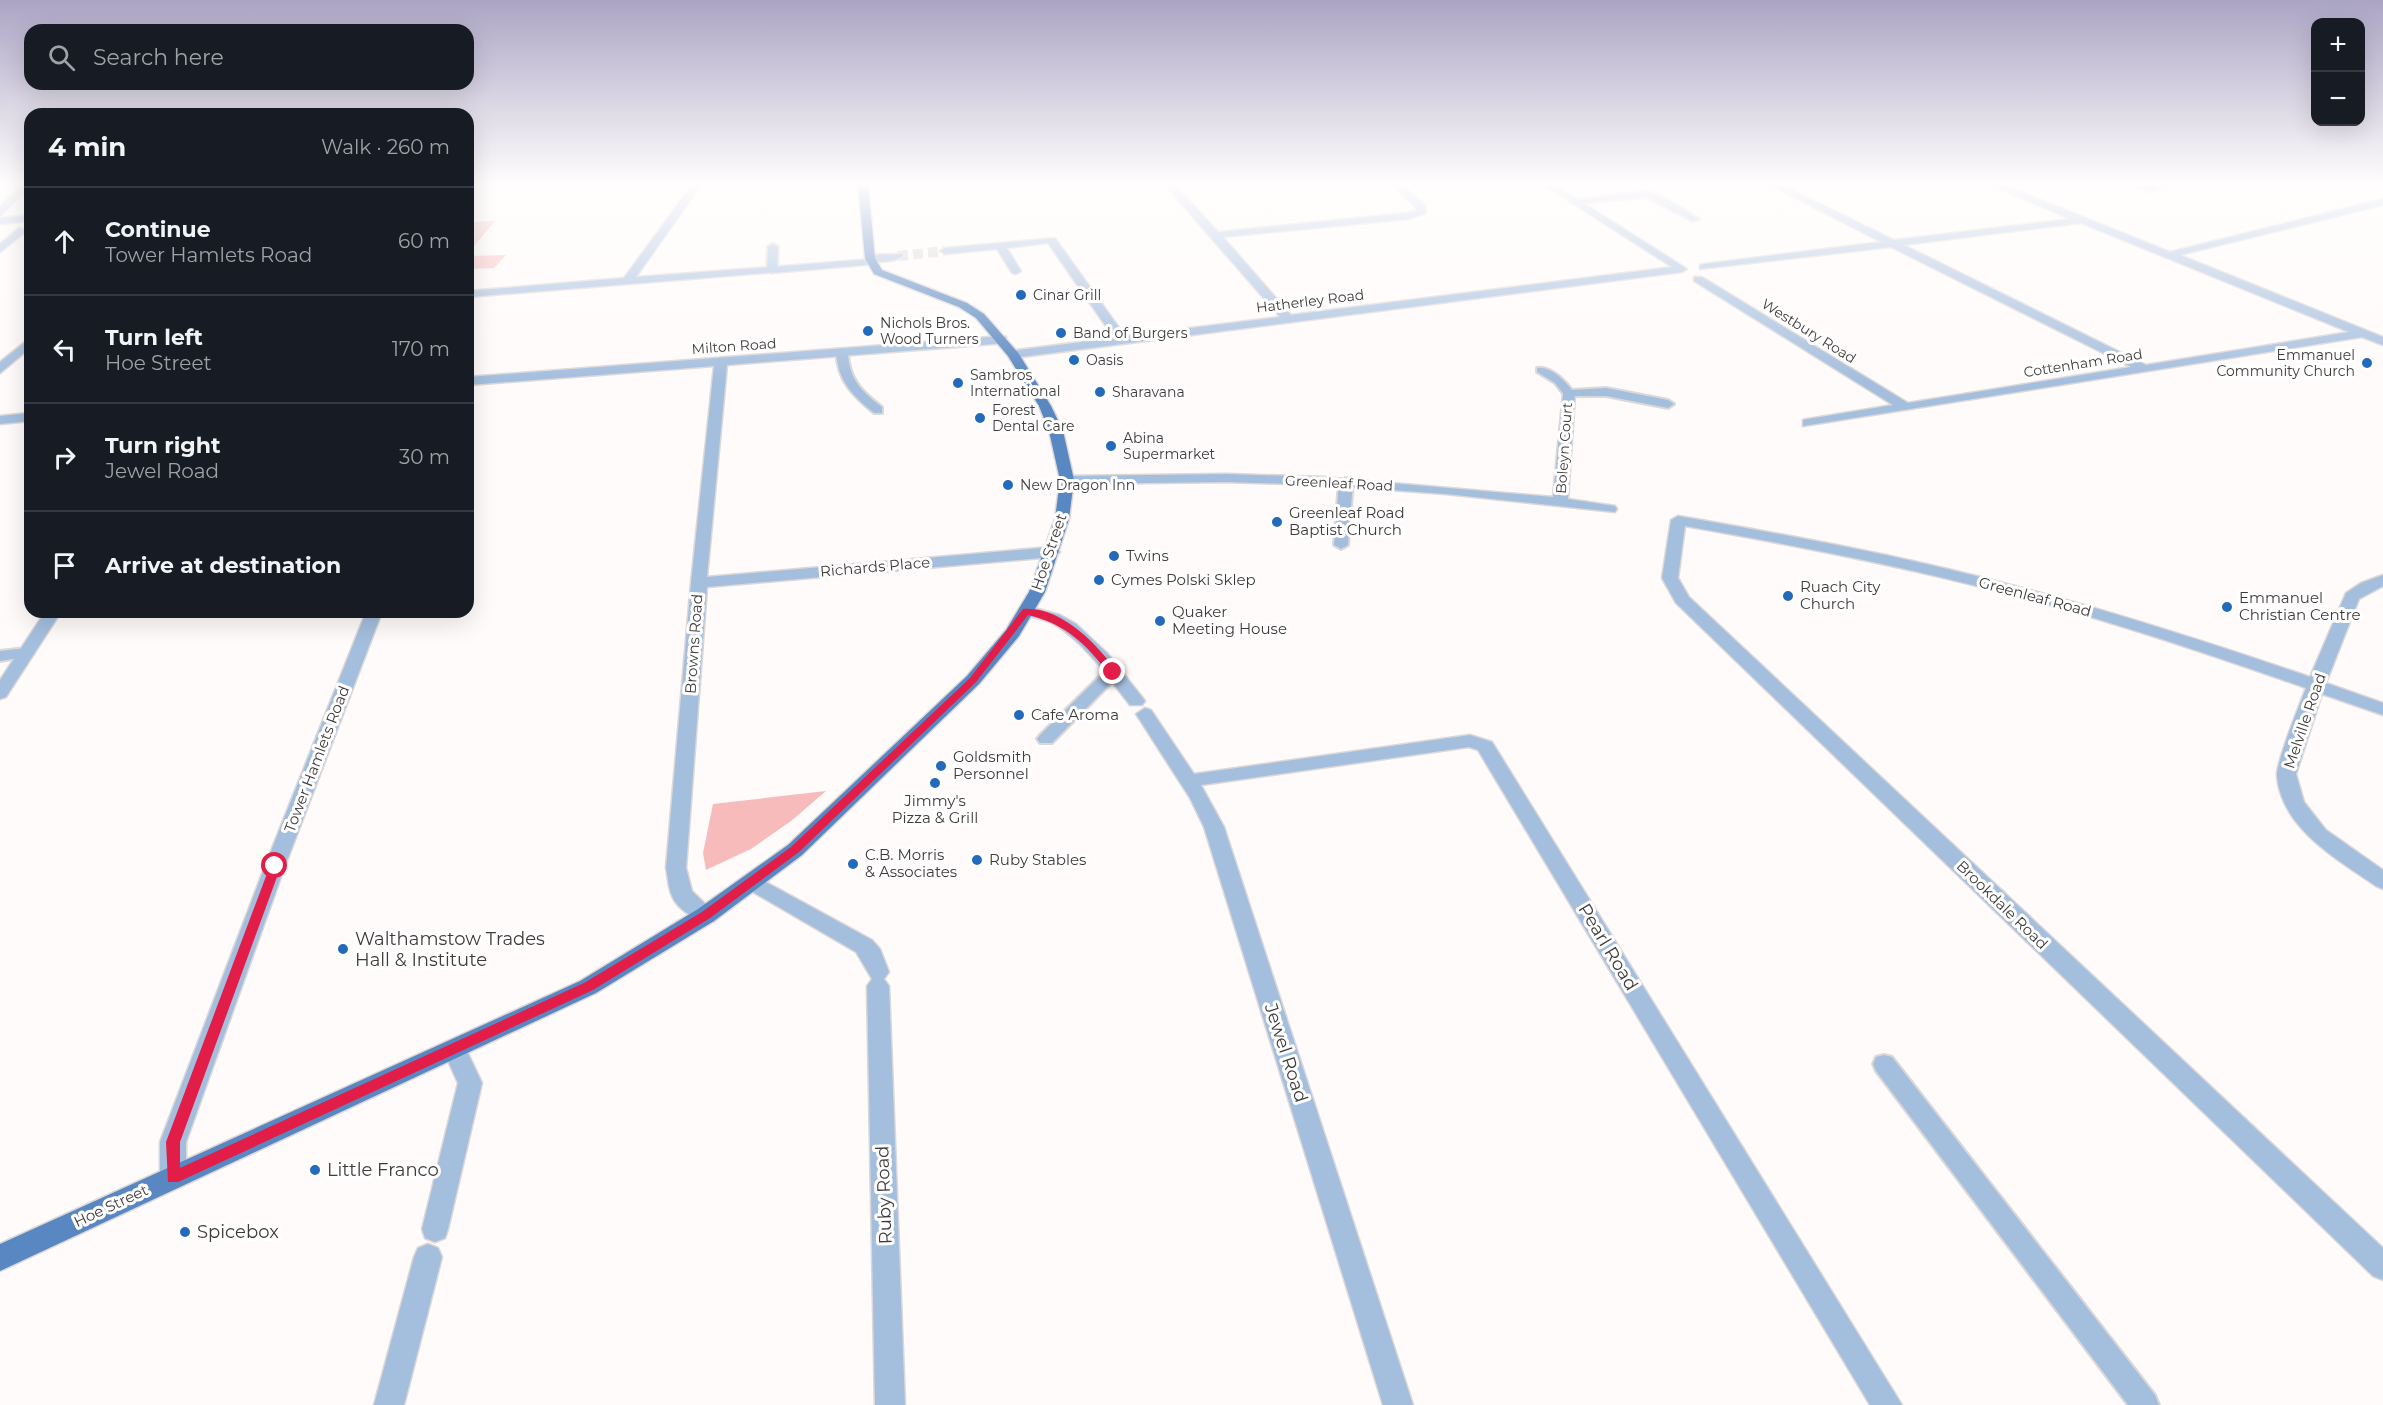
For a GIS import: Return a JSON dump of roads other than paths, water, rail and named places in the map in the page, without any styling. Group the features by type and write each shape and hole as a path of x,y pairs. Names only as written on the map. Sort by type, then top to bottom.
{"main road":[{"path":"869,251 870,260"},
{"name":"Hoe Street","path":"0,1258 588,987 706,915 753,883 795,850 973,680 1026,611 1052,552 1062,519 1067,480 1052,423 1013,354 1002,340 972,310 880,274 870,260"}],"street":[{"path":"628,281 650,251"},
{"path":"1003,251 1016,271"},
{"path":"1059,251 1096,300 1122,340"},
{"path":"1229,251 1288,319"},
{"name":"Hatherley Road","path":"1013,354 1682,269 1653,251"},
{"path":"1704,267 1832,251"},
{"path":"1906,251 2145,369"},
{"path":"2158,251 2383,340"},
{"path":"2169,255 2187,251"},
{"path":"474,294 772,270 898,256"},
{"name":"Westbury Road","path":"1698,279 1905,407"},
{"name":"Cottenham Road","path":"1809,423 2363,333"},
{"name":"Milton Road","path":"474,381 1002,340"},
{"path":"0,369 24,347"},
{"name":"Browns Road","path":"706,915 682,895 676,868 699,583 721,362"},
{"name":"Boleyn Court","path":"1560,502 1569,394"},
{"path":"0,420 24,418"},
{"name":"Greenleaf Road","path":"1067,480 1189,478 1346,482 1444,489 1610,509"},
{"name":"Greenleaf Road","path":"1678,520 1802,542 1957,576 2136,626 2383,709"},
{"name":"Brookdale Road","path":"1678,520 1670,578 1682,600 2383,1267"},
{"name":"Richards Place","path":"699,583 1052,552"},
{"name":"Melville Road","path":"2383,580 2367,586 2352,596 2316,685 2286,774 2295,804 2319,835 2383,881"},
{"name":"Jewel Road","path":"1026,611 1056,619 1070,628 1101,657 1140,708 1189,782 1214,827 1398,1405"},
{"path":"0,693 49,618"},
{"name":"Tower Hamlets Road","path":"173,1178 173,1142 372,618"},
{"name":"Pearl Road","path":"1189,782 1207,777 1470,741 1485,746 1887,1405"},
{"name":"Ruby Road","path":"753,883 864,946 872,955 878,979 890,1405"},
{"path":"435,1229 470,1083 455,1050"},
{"path":"389,1405 428,1257"}],"lane":[{"path":"772,270 774,251"},
{"path":"842,352 844,377 856,392 879,410"},
{"name":"Boleyn Court","path":"1541,370 1559,381 1569,394 1606,392 1668,404"},
{"path":"1341,545 1346,482"},
{"path":"0,656 26,653"},
{"path":"1046,739 1113,672"},
{"path":"1884,1064 2145,1405"}],"tunnel":[{"path":"898,256 945,251"}],"place":[{"name":"Cinar Grill","path":"1021,295"},
{"name":"Nichols Bros. Wood Turners","path":"868,331"},
{"name":"Band of Burgers","path":"1061,333"},
{"name":"Oasis","path":"1074,360"},
{"name":"Emmanuel Community Church","path":"2367,363"},
{"name":"Sambros International","path":"958,383"},
{"name":"Sharavana","path":"1100,392"},
{"name":"Forest Dental Care","path":"980,418"},
{"name":"Abina Supermarket","path":"1111,446"},
{"name":"New Dragon Inn","path":"1008,485"},
{"name":"Greenleaf Road Baptist Church","path":"1277,522"},
{"name":"Twins","path":"1114,556"},
{"name":"Cymes Polski Sklep","path":"1099,580"},
{"name":"Ruach City Church","path":"1788,596"},
{"name":"Emmanuel Christian Centre","path":"2227,607"},
{"name":"Quaker Meeting House","path":"1160,621"},
{"name":"Cafe Aroma","path":"1019,715"},
{"name":"Goldsmith Personnel","path":"941,766"},
{"name":"Jimmy's Pizza & Grill","path":"935,783"},
{"name":"Ruby Stables","path":"977,860"},
{"name":"C.B. Morris & Associates","path":"853,864"},
{"name":"Walthamstow Trades Hall & Institute","path":"343,949"},
{"name":"Little Franco","path":"315,1170"},
{"name":"Spicebox","path":"185,1232"}]}
